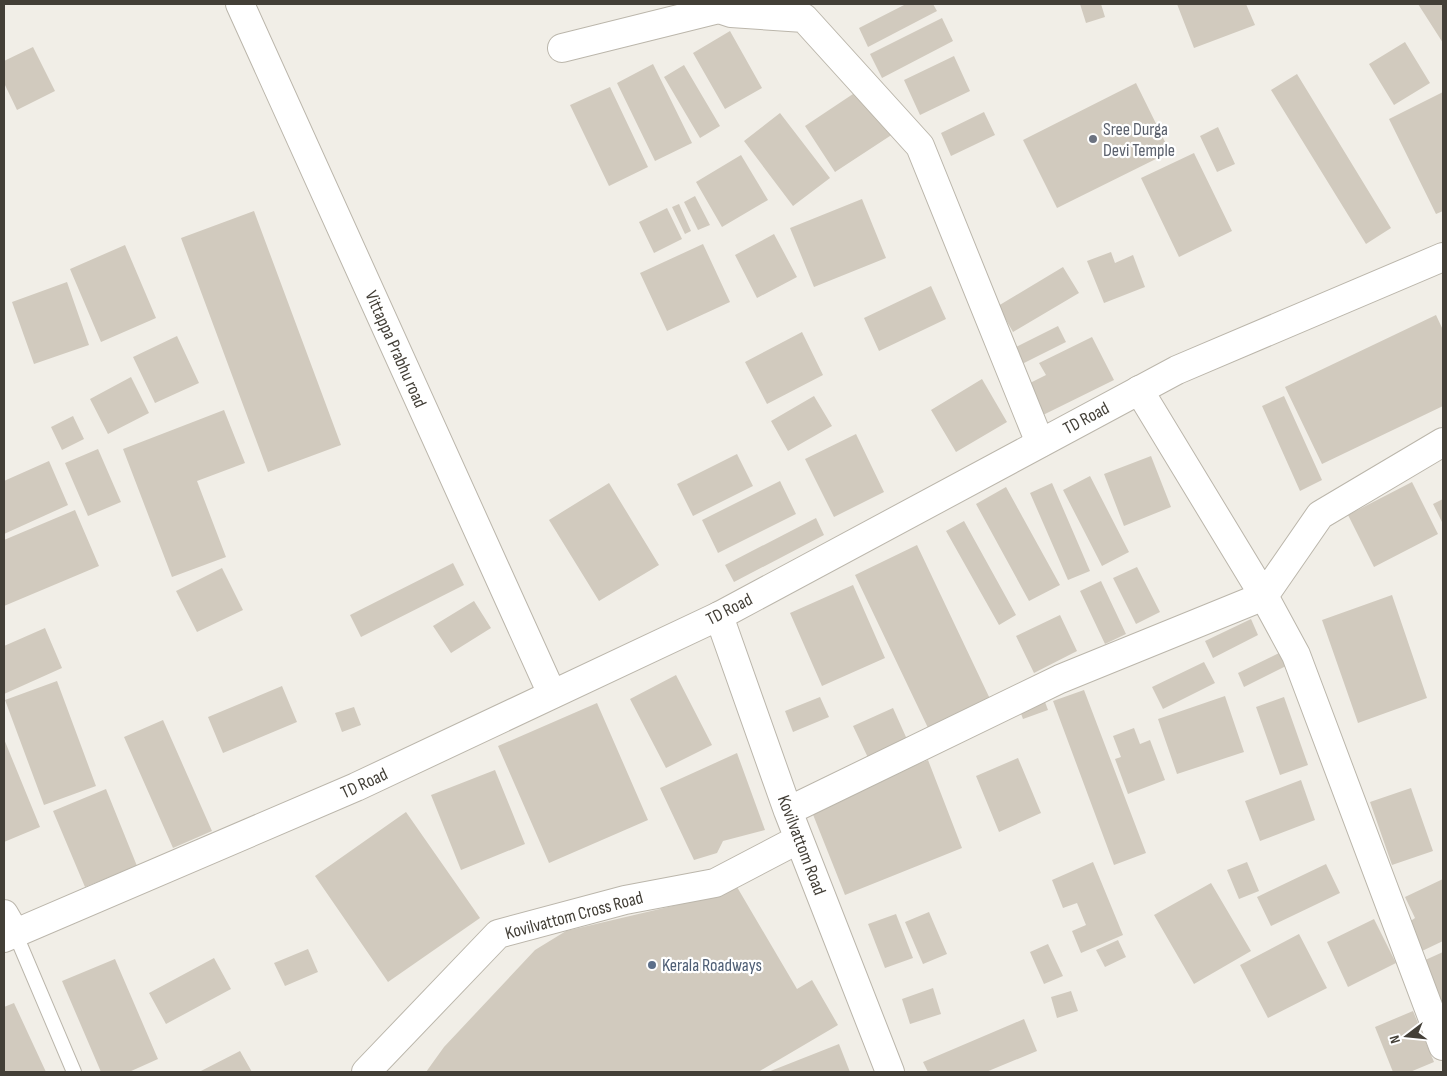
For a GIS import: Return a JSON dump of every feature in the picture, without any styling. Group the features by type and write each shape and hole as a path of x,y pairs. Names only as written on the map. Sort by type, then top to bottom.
{"street":[{"name":"Vittappa Prabhu road","path":"240,4 552,694"},
{"path":"562,48 719,9 731,13 804,18 920,146 1040,443"},
{"name":"TD Road","path":"8,928 356,787 719,616 1177,370 1443,257"},
{"path":"1138,390 1264,596 1296,655 1443,1046"},
{"path":"788,811 1060,679 1264,596 1320,515 1443,442"},
{"name":"Kovilvattom Road","path":"719,616 788,811 890,1072"},
{"name":"Kovilvattom Cross Road","path":"366,1072 498,934 625,900 715,882 799,839"}],"lane":[{"path":"8,928 74,1072"}],"building":[{"path":"906,4 933,4 937,11 868,47 859,28"},
{"path":"1080,4 1101,4 1105,17 1086,23"},
{"path":"1177,4 1246,4 1255,25 1194,48"},
{"path":"1418,4 1443,4 1443,43"},
{"path":"942,18 953,41 882,78 870,54"},
{"path":"730,31 762,88 725,109 693,53"},
{"path":"1405,42 1430,83 1394,105 1369,64"},
{"path":"33,47 55,91 17,110 4,83 4,61"},
{"path":"954,56 970,91 920,115 904,80"},
{"path":"653,64 692,143 655,161 617,83"},
{"path":"684,65 720,126 700,138 664,77"},
{"path":"1297,74 1391,228 1366,244 1271,90"},
{"path":"1136,83 1170,152 1057,208 1023,140"},
{"path":"610,87 648,167 609,186 570,105"},
{"path":"862,88 893,134 835,172 805,126"},
{"path":"1443,92 1443,211 1436,214 1389,119"},
{"path":"984,112 995,135 951,156 941,133"},
{"path":"780,113 830,178 793,206 744,141"},
{"path":"1218,127 1235,164 1217,172 1200,136"},
{"path":"1194,153 1232,231 1179,257 1141,178"},
{"path":"741,155 768,200 722,227 696,182"},
{"path":"695,196 710,225 698,230 684,202"},
{"path":"862,199 886,258 814,287 790,228"},
{"path":"679,204 691,231 685,234 672,207"},
{"path":"667,208 682,239 654,253 639,222"},
{"path":"254,211 341,445 268,472 181,238"},
{"path":"774,234 797,277 757,298 735,255"},
{"path":"703,244 730,302 667,331 640,273"},
{"path":"125,245 156,318 101,342 70,269"},
{"path":"1111,252 1115,263 1133,255 1145,287 1104,303 1087,261"},
{"path":"1063,267 1079,293 1013,332 998,306"},
{"path":"67,282 89,345 34,364 12,302"},
{"path":"931,286 946,319 879,351 864,318"},
{"path":"1436,315 1443,330 1443,406 1322,464 1285,387"},
{"path":"1058,326 1066,342 1022,364 1014,348"},
{"path":"802,332 823,375 767,404 745,362"},
{"path":"177,336 199,383 155,403 133,357"},
{"path":"1092,337 1114,380 1043,415 1028,384 1046,375 1039,363"},
{"path":"131,377 149,413 108,434 90,399"},
{"path":"982,379 1007,422 956,452 931,410"},
{"path":"814,396 832,426 788,451 771,421"},
{"path":"1284,396 1322,480 1300,491 1262,406"},
{"path":"224,410 245,463 197,481 226,557 172,577 123,449"},
{"path":"73,416 84,439 62,450 51,427"},
{"path":"856,434 884,492 834,517 805,459"},
{"path":"98,449 121,502 88,516 65,463"},
{"path":"737,454 753,486 693,516 677,484"},
{"path":"1151,456 1171,507 1124,526 1104,474"},
{"path":"49,461 68,505 4,534 4,481"},
{"path":"1090,476 1129,552 1102,566 1063,490"},
{"path":"780,481 796,514 718,553 702,520"},
{"path":"1412,482 1438,534 1374,567 1348,515"},
{"path":"609,483 659,565 599,601 549,520"},
{"path":"1052,483 1090,571 1068,580 1030,493"},
{"path":"1006,487 1060,585 1029,601 976,504"},
{"path":"1443,499 1443,524 1433,504"},
{"path":"75,510 99,566 4,606 4,540"},
{"path":"816,518 824,535 734,582 725,565"},
{"path":"964,521 1016,615 999,625 946,531"},
{"path":"917,545 991,701 929,730 855,575"},
{"path":"453,563 464,585 361,637 350,615"},
{"path":"1137,567 1160,612 1136,624 1113,578"},
{"path":"222,568 243,610 197,632 176,591"},
{"path":"1101,581 1126,634 1105,644 1080,591"},
{"path":"853,585 885,658 822,686 790,613"},
{"path":"1392,595 1427,698 1358,723 1322,620"},
{"path":"474,601 491,628 451,653 433,626"},
{"path":"1060,615 1077,651 1034,673 1016,636"},
{"path":"1251,619 1258,635 1213,658 1205,641"},
{"path":"45,628 62,668 4,694 4,646"},
{"path":"1279,653 1286,666 1244,687 1238,673"},
{"path":"1204,662 1215,683 1163,709 1152,687"},
{"path":"676,675 712,745 666,768 630,699"},
{"path":"57,681 96,786 44,805 5,700"},
{"path":"282,686 297,722 223,753 208,717"},
{"path":"1084,690 1146,853 1114,865 1053,701"},
{"path":"1042,694 1048,710 1023,719 1017,703"},
{"path":"1225,696 1244,752 1177,774 1158,719"},
{"path":"820,697 829,717 793,732 785,711"},
{"path":"1284,697 1308,765 1280,775 1256,707"},
{"path":"597,703 648,820 549,863 498,746"},
{"path":"354,707 361,725 342,732 335,713"},
{"path":"893,708 910,746 871,764 853,726"},
{"path":"163,720 212,831 173,848 124,737"},
{"path":"1134,728 1140,744 1150,740 1165,780 1128,794 1115,759 1121,757 1113,736"},
{"path":"4,739 40,827 4,842"},
{"path":"737,753 765,830 723,841 717,853 694,860 660,788"},
{"path":"1018,758 1041,813 999,832 976,776"},
{"path":"928,760 962,848 845,895 810,807"},
{"path":"495,770 525,844 461,870 431,795"},
{"path":"1301,780 1315,820 1260,841 1245,801"},
{"path":"1411,788 1433,851 1392,865 1370,802"},
{"path":"106,789 137,866 85,887 53,811"},
{"path":"406,812 480,918 388,982 315,876"},
{"path":"1093,862 1123,935 1081,953 1072,931 1086,925 1077,903 1063,908 1052,880"},
{"path":"1247,862 1259,891 1239,899 1227,870"},
{"path":"1326,864 1340,893 1271,926 1257,897"},
{"path":"1443,879 1443,941 1422,951 1409,922 1415,918 1405,897"},
{"path":"1211,883 1251,951 1194,984 1154,915"},
{"name":"Kerala Roadways","path":"737,887 797,989 812,980 838,1025 758,1072 426,1072 444,1047 535,950 566,931 698,900"},
{"path":"929,912 947,954 923,964 905,922"},
{"path":"896,914 913,958 885,968 868,924"},
{"path":"1374,919 1396,963 1348,987 1327,942"},
{"path":"1299,934 1327,988 1268,1018 1240,965"},
{"path":"1118,940 1126,957 1105,967 1096,950"},
{"path":"1048,944 1063,976 1044,984 1030,952"},
{"path":"308,949 318,972 285,986 274,963"},
{"path":"1443,952 1443,1008 1423,961"},
{"path":"214,958 231,989 166,1024 149,993"},
{"path":"115,959 158,1059 129,1072 101,1072 62,981"},
{"path":"933,988 941,1014 910,1024 902,999"},
{"path":"1071,991 1078,1011 1057,1018 1051,997"},
{"path":"14,1003 46,1072 4,1072 4,1007"},
{"path":"1413,1011 1434,1062 1410,1072 1393,1072 1375,1027"},
{"path":"1024,1019 1037,1051 986,1072 928,1072 923,1062"},
{"path":"839,1044 850,1072 768,1072"},
{"path":"240,1051 252,1072 199,1072"}],"place":[{"name":"Sree Durga Devi Temple","path":"1093,139"},
{"name":"Kerala Roadways","path":"652,965"}]}
